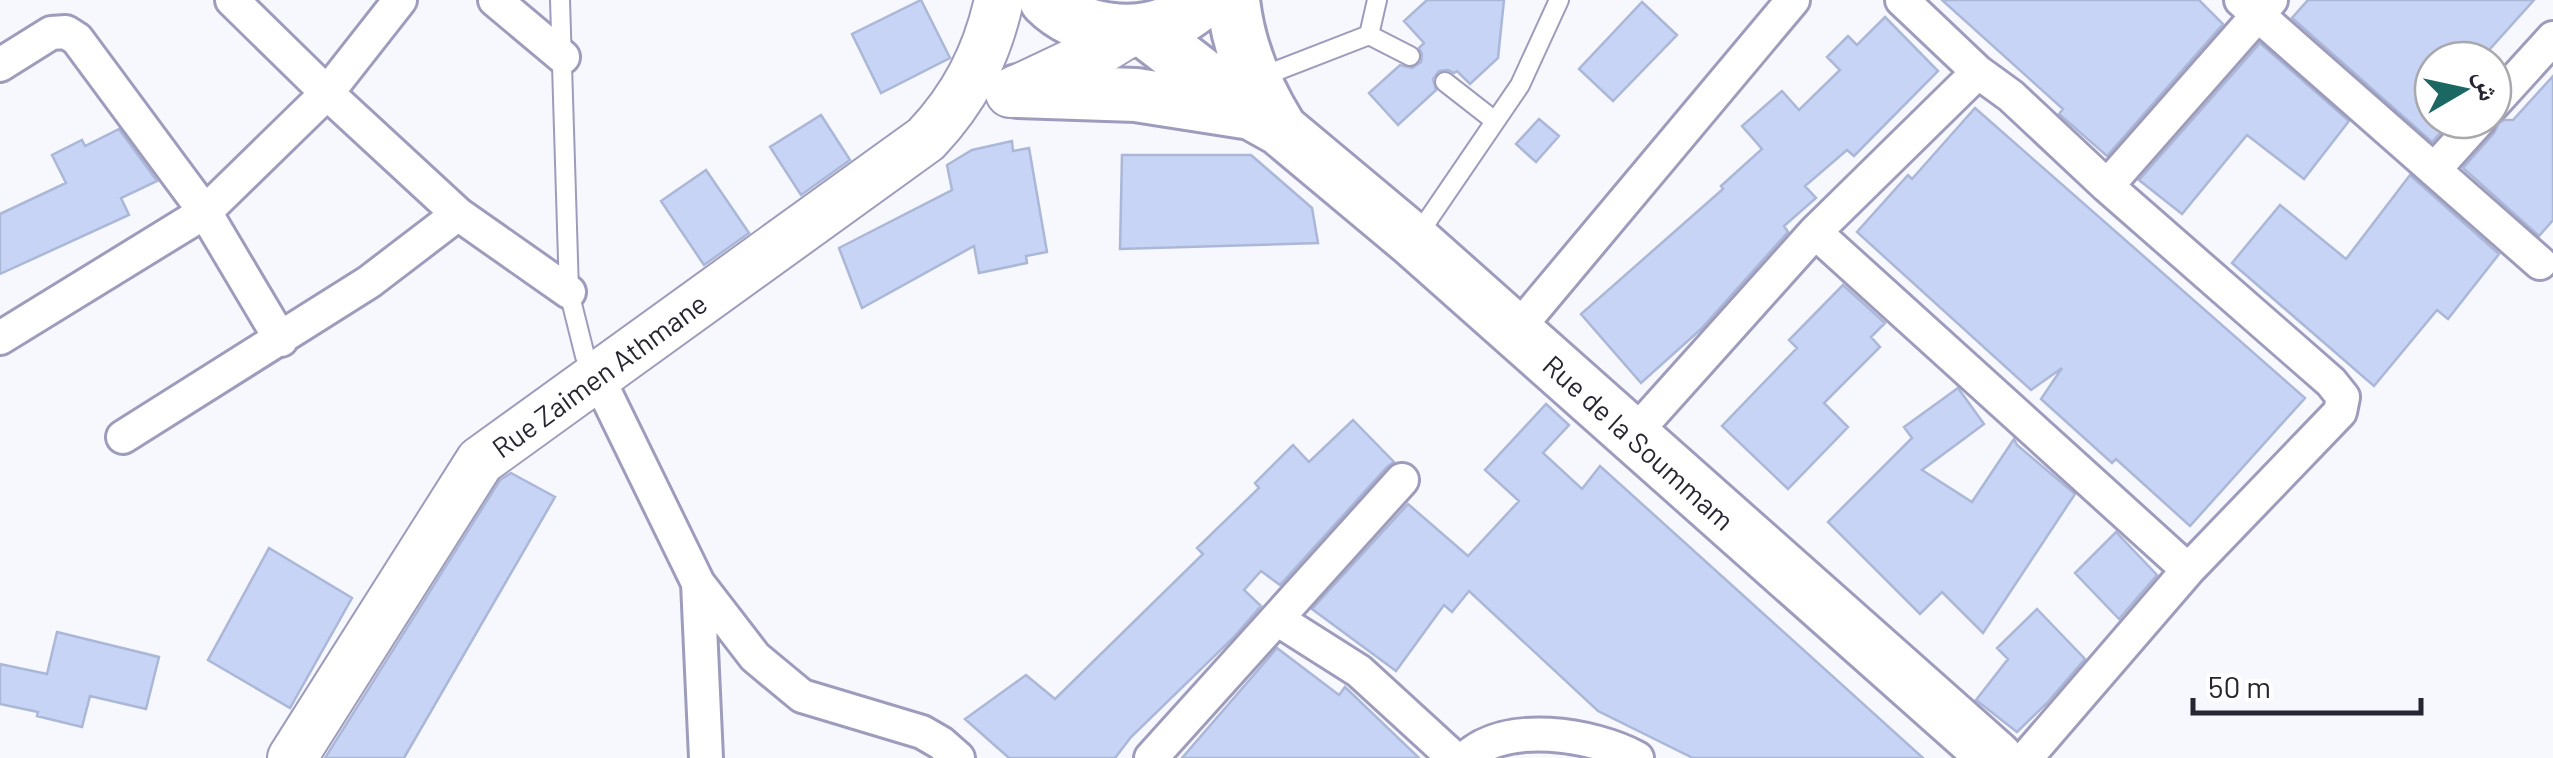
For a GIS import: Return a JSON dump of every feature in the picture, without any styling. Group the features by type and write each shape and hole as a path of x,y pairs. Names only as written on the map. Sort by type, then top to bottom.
{"main road":[{"path":"950,114 984,51 999,0"},
{"path":"1046,0 1056,10 1092,27 1138,31"},
{"path":"950,114 1018,91 1138,31 1178,19 1204,0"},
{"path":"1018,91 1136,95 1262,108 1241,44 1232,0"},
{"name":"Rue de la Soummam","path":"1138,31 1262,108 1996,758"},
{"name":"Rue Zaimen Athmane","path":"292,758 480,460 926,139 950,114"}],"street":[{"path":"232,0 458,214 569,292"},
{"path":"0,338 205,212 327,93 400,0"},
{"path":"495,0 563,58"},
{"path":"1515,332 1793,0"},
{"path":"1902,0 2343,396 2340,412 2188,570 2026,758"},
{"path":"2107,186 2256,5 2540,262"},
{"path":"0,66 51,33 66,32 77,39 205,212 281,340"},
{"path":"2513,82 2553,38"},
{"path":"1632,436 1815,232 1978,72"},
{"path":"2434,170 2461,140"},
{"path":"123,438 396,264 458,214"},
{"path":"1815,232 2188,570"},
{"path":"597,376 698,583 755,657 802,696 922,732 941,742 958,758"},
{"path":"1151,758 1402,480"},
{"path":"698,583 706,758"},
{"path":"1277,619 1359,670 1454,758"},
{"path":"1466,758 1491,741 1546,735 1594,742 1638,758"}],"lane":[{"path":"560,0 569,292 585,356 597,376"},
{"path":"1262,108 1369,35 1378,0"},
{"path":"1414,241 1520,85 1559,0"},
{"path":"1369,35 1410,56"},
{"path":"1444,82 1495,120"}],"building":[{"path":"921,0 950,58 881,93 852,34"},
{"path":"1427,0 1504,0 1498,58 1470,84 1457,71 1439,71 1433,79 1436,90 1398,125 1369,93 1400,65 1412,68 1421,62 1419,48 1424,43 1404,21"},
{"path":"1942,0 2199,0 2223,24 2107,156 2059,114 2063,109"},
{"path":"2308,0 2534,0 2498,40 2413,40 2413,125 2292,18"},
{"path":"1642,2 1677,35 1613,101 1579,69"},
{"path":"1885,17 1938,71 1854,156 1847,150 1805,186 1816,198 1784,226 1788,232 1701,329 1641,383 1581,314 1723,189 1721,186 1762,149 1742,126 1782,91 1799,110 1840,70 1827,57 1848,36 1857,45"},
{"path":"2260,43 2349,121 2304,179 2247,135 2182,214 2139,180"},
{"path":"2553,76 2553,220 2539,236 2463,168 2488,140 2513,140 2513,120"},
{"path":"1975,108 2305,398 2190,526 2041,399 2062,368 2031,390 1857,232 1908,175 1912,179"},
{"path":"821,115 850,160 801,195 770,147"},
{"path":"1539,119 1559,136 1536,162 1516,144"},
{"path":"119,129 157,181 121,198 129,215 0,274 0,214 66,183 52,155 82,140 85,146"},
{"path":"1012,141 1013,151 1029,148 1047,252 1026,256 1027,263 979,273 974,246 862,308 839,248 952,190 947,165 972,150"},
{"path":"1122,155 1251,155 1312,208 1318,243 1120,249"},
{"path":"706,170 749,233 704,265 661,201"},
{"path":"2410,175 2499,254 2448,319 2437,310 2374,386 2232,263 2280,205 2346,259"},
{"path":"1843,285 1885,323 1871,337 1880,347 1824,403 1848,427 1788,489 1722,426 1797,348 1789,340"},
{"path":"1958,388 1984,424 1922,470 1972,502 2014,439 2075,494 1983,633 1942,592 1920,614 1828,522 1912,438 1904,427"},
{"path":"1546,404 1569,425 1543,453 1582,489 1600,466 1923,758 1693,758 1598,711 1469,591 1452,612 1444,605 1396,671 1312,609 1408,504 1468,556 1519,501 1485,470"},
{"path":"1353,420 1394,462 1280,585 1261,571 1244,590 1261,606 1131,737 1115,758 1009,758 965,719 1026,675 1055,699 1203,554 1197,548 1259,488 1255,483 1293,445 1309,462"},
{"path":"511,473 555,497 404,758 325,758 500,480"},
{"path":"2116,532 2157,575 2119,619 2075,573"},
{"path":"269,548 352,598 290,708 208,660"},
{"path":"2037,609 2085,659 2017,732 1976,700 2008,659 1997,648"},
{"path":"57,632 159,657 146,709 90,696 82,727 0,704 0,664 47,674"},
{"path":"1277,648 1339,695 1345,687 1419,758 1182,758"}]}
